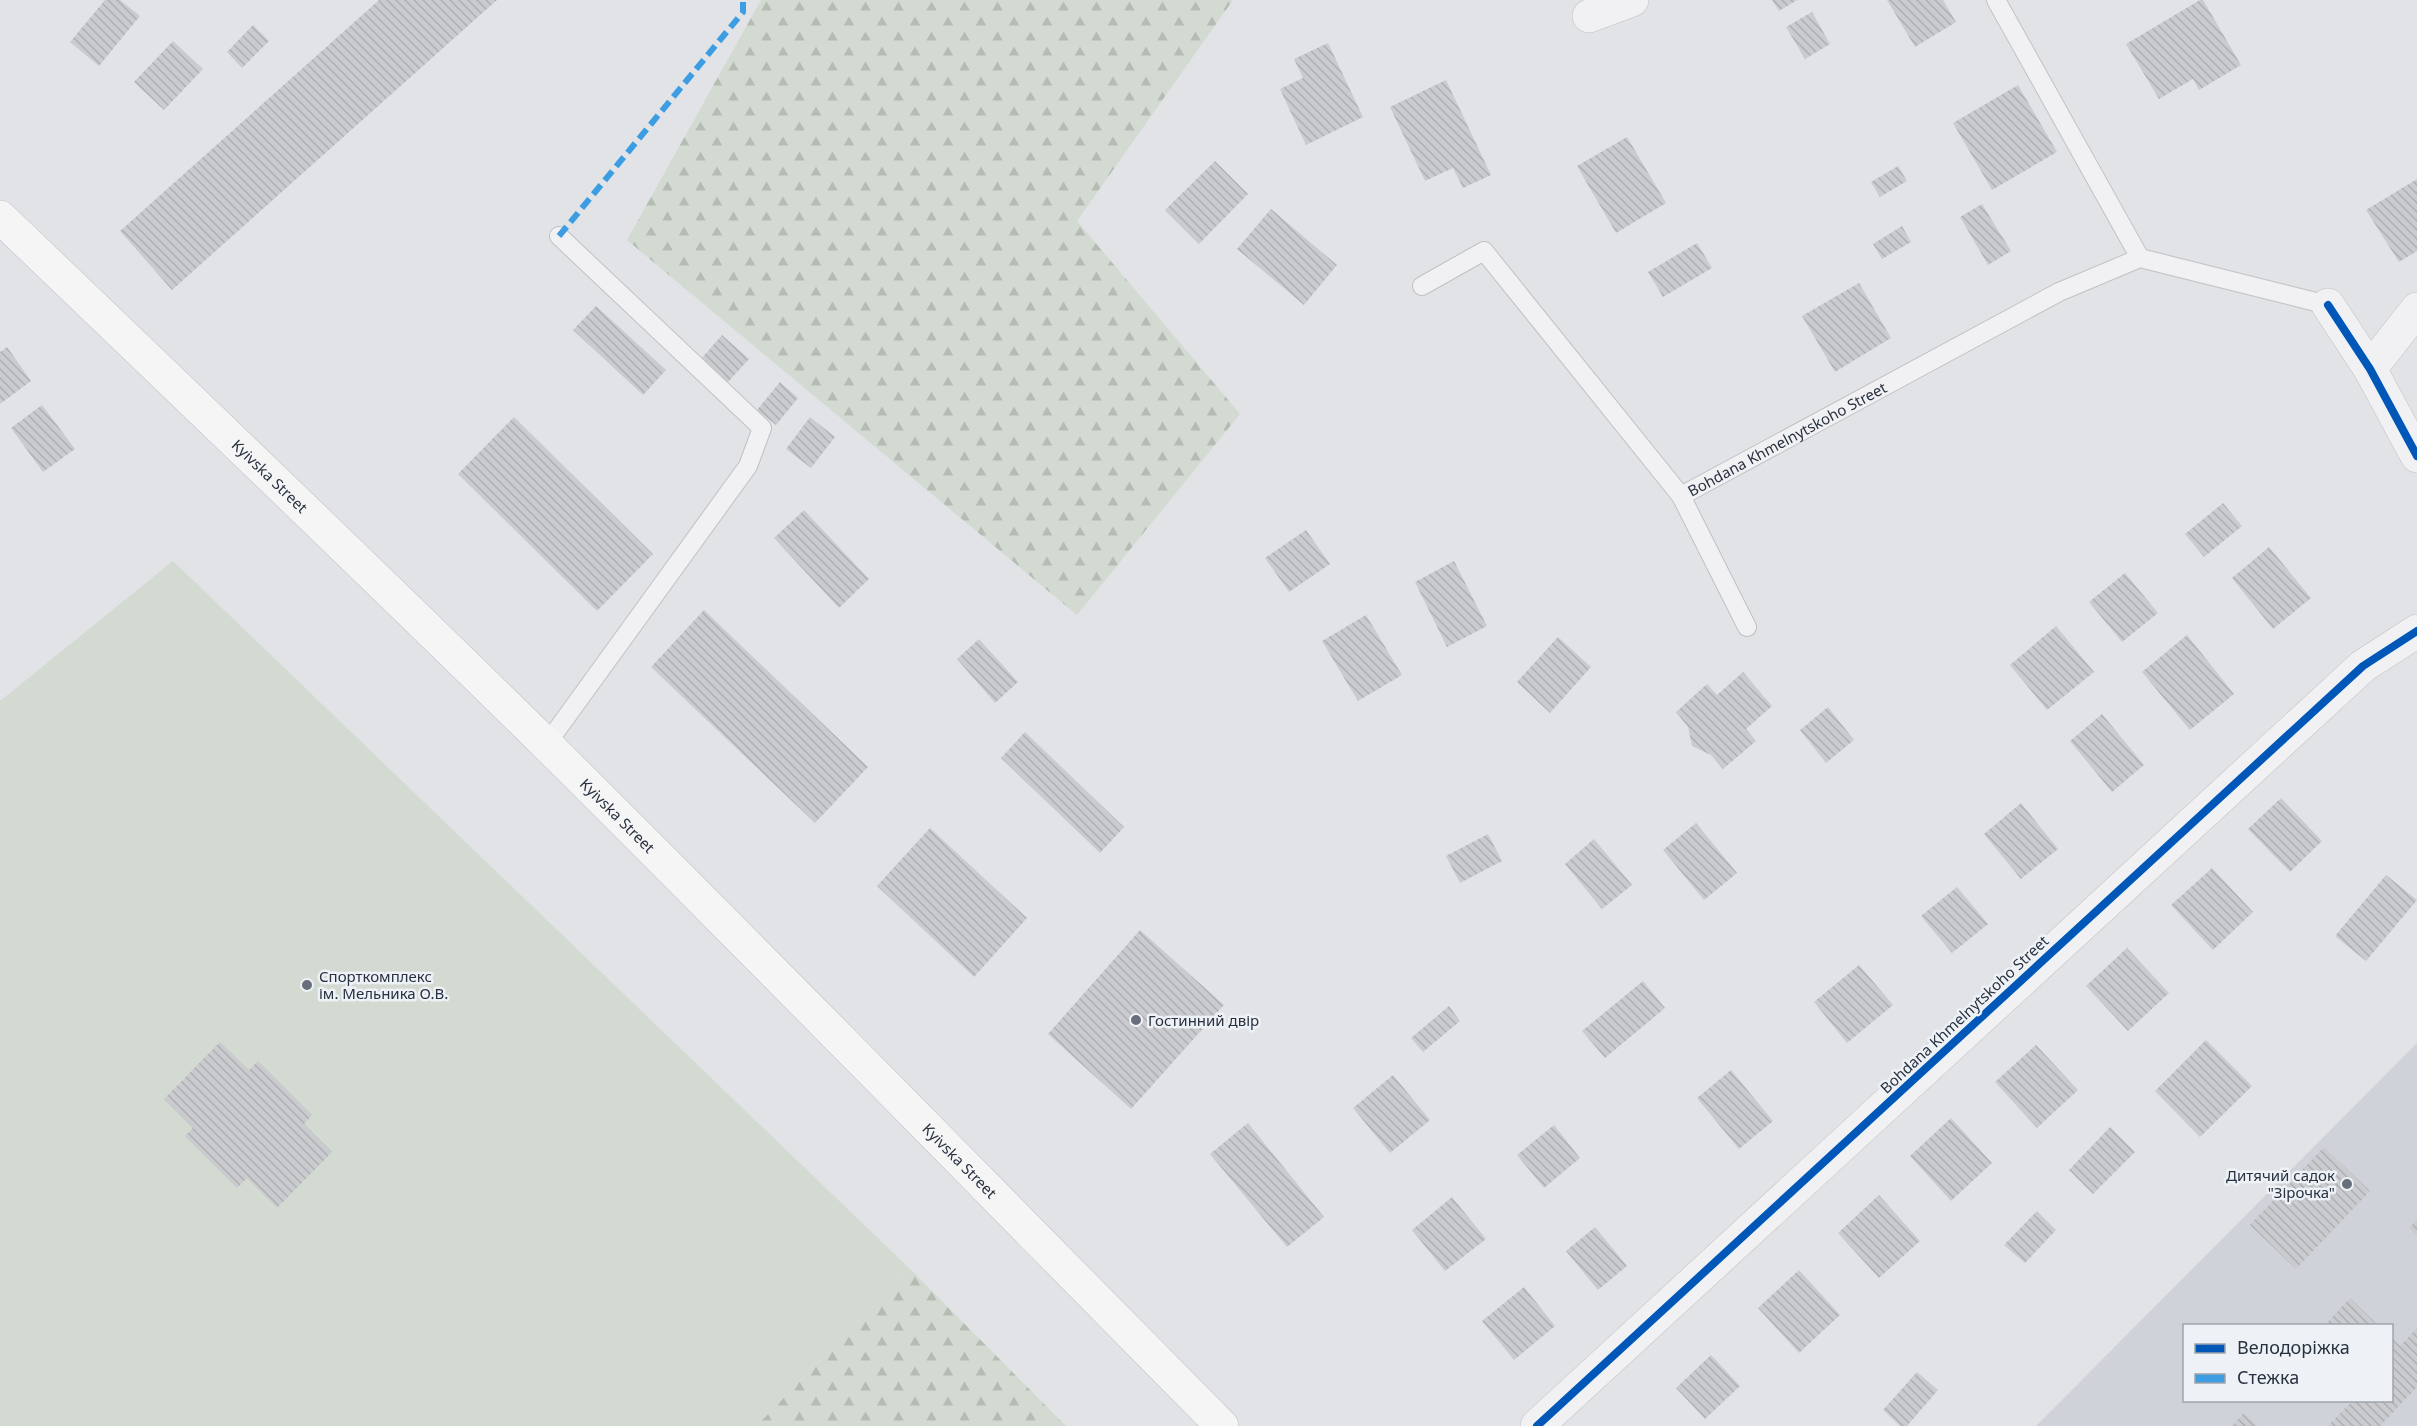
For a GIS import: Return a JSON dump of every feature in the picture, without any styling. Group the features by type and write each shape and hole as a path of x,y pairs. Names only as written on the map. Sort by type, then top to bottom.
{"main road":[{"name":"Kyivska Street","path":"0,217 546,745 913,1111 1222,1426"}],"street":[{"path":"1589,16 1632,0"},
{"path":"2328,305 2370,369 2417,456"},
{"path":"2370,369 2417,309"},
{"name":"Bohdana Khmelnytskoho Street","path":"1537,1426 2363,666 2417,631"}],"lane":[{"path":"1996,0 2140,258 2328,305"},
{"path":"546,745 748,466 762,428 559,236"},
{"name":"Bohdana Khmelnytskoho Street","path":"1422,286 1484,251 1681,496 2059,292 2140,258"},
{"path":"1681,496 1747,627"}],"shaded area":[{"name":"Дитячий садок \"Зірочка\"","path":"2417,1043 2417,1426 2036,1426"}],"green space":[{"path":"761,0 1233,0 1077,221 1240,414 1077,615 627,240"},
{"name":"Спорткомплекс ім. Мельника О.В.","path":"173,561 910,1269 756,1426 0,1426 0,701"},
{"path":"910,1269 1066,1426 756,1426"}],"building":[{"path":"105,0 120,0 140,16 99,66 70,42"},
{"path":"379,0 497,0 172,290 120,231"},
{"path":"1772,0 1797,0 1779,11"},
{"path":"1887,0 1943,0 1956,22 1915,47"},
{"path":"2203,0 2241,65 2199,90 2193,79 2159,99 2126,44"},
{"path":"1812,12 1830,44 1805,59 1786,27"},
{"path":"253,25 269,41 242,68 227,52"},
{"path":"173,41 203,69 164,110 134,82"},
{"path":"1328,43 1363,117 1306,145 1280,89 1303,78 1294,59"},
{"path":"1446,80 1491,175 1463,188 1453,168 1425,181 1390,107"},
{"path":"2018,85 2057,152 1992,190 1953,123"},
{"path":"1627,137 1666,203 1616,233 1577,166"},
{"path":"1215,161 1248,194 1199,244 1165,210"},
{"path":"1898,166 1907,181 1880,197 1871,182"},
{"path":"2417,179 2417,251 2399,262 2366,210"},
{"path":"1982,204 2011,251 1988,265 1960,217"},
{"path":"1271,209 1337,265 1304,305 1237,249"},
{"path":"1902,226 1911,242 1882,259 1873,244"},
{"path":"1697,243 1712,268 1663,297 1648,272"},
{"path":"1859,283 1891,338 1835,372 1802,316"},
{"path":"596,306 666,370 643,395 573,330"},
{"path":"722,335 749,359 728,382 701,359"},
{"path":"7,347 31,381 0,404 0,352"},
{"path":"780,382 798,398 776,425 757,410"},
{"path":"42,405 75,449 43,472 11,428"},
{"path":"514,417 653,554 597,611 458,474"},
{"path":"810,417 835,437 811,468 786,449"},
{"path":"2223,503 2242,526 2204,557 2185,534"},
{"path":"804,510 869,579 839,608 774,538"},
{"path":"1306,530 1330,564 1289,592 1265,558"},
{"path":"2269,547 2311,598 2273,629 2232,578"},
{"path":"1454,561 1487,626 1447,647 1415,582"},
{"path":"2125,573 2158,613 2122,642 2089,602"},
{"path":"704,610 868,767 815,823 651,667"},
{"path":"1366,615 1402,675 1358,701 1322,641"},
{"path":"2056,626 2094,672 2047,710 2010,665"},
{"path":"2187,635 2234,694 2190,730 2142,672"},
{"path":"1558,637 1591,667 1550,713 1517,682"},
{"path":"979,639 1018,682 995,703 957,659"},
{"path":"1743,672 1772,706 1746,729 1756,741 1723,769 1711,755 1692,746 1688,727 1676,712 1707,684 1717,695"},
{"path":"1828,707 1854,740 1826,763 1800,730"},
{"path":"2102,714 2144,765 2112,792 2070,741"},
{"path":"1025,732 1124,827 1100,853 1001,758"},
{"path":"2281,798 2322,841 2290,872 2248,829"},
{"path":"2021,803 2058,849 2021,879 1984,834"},
{"path":"1696,823 1737,873 1704,900 1663,850"},
{"path":"930,828 1027,918 974,977 877,886"},
{"path":"1488,834 1502,861 1460,883 1446,856"},
{"path":"1594,839 1632,885 1602,909 1565,864"},
{"path":"2212,868 2253,912 2213,950 2171,905"},
{"path":"2386,875 2417,900 2366,961 2335,936"},
{"path":"1957,887 1988,924 1952,953 1921,916"},
{"name":"Гостинний двір","path":"1140,930 1224,1005 1131,1109 1048,1034"},
{"path":"2127,948 2169,993 2128,1031 2086,986"},
{"path":"1859,965 1893,1005 1847,1043 1814,1002"},
{"path":"1643,981 1665,1008 1605,1058 1582,1031"},
{"path":"1449,1006 1460,1021 1423,1052 1411,1038"},
{"path":"2206,1040 2252,1086 2200,1137 2155,1091"},
{"path":"220,1042 249,1070 258,1061 312,1115 304,1124 332,1152 277,1208 247,1178 237,1188 185,1136 193,1128 164,1099"},
{"path":"2036,1045 2078,1090 2037,1128 1995,1082"},
{"path":"1731,1070 1773,1121 1739,1149 1697,1098"},
{"path":"1393,1075 1430,1120 1390,1153 1353,1108"},
{"path":"1951,1118 1992,1163 1951,1201 1910,1156"},
{"path":"1248,1123 1324,1217 1287,1247 1210,1154"},
{"path":"1554,1125 1580,1158 1544,1188 1517,1155"},
{"path":"2110,1127 2135,1152 2093,1194 2069,1170"},
{"path":"2324,1147 2370,1191 2296,1269 2250,1225"},
{"path":"1879,1195 1920,1241 1879,1278 1838,1233"},
{"path":"1452,1197 1486,1239 1445,1271 1412,1230"},
{"path":"2037,1211 2056,1230 2025,1263 2004,1245"},
{"path":"2417,1220 2417,1236 2409,1228"},
{"path":"1595,1227 1627,1266 1598,1290 1566,1251"},
{"path":"1799,1270 1840,1315 1799,1353 1758,1308"},
{"path":"1524,1287 1555,1326 1514,1360 1482,1321"},
{"path":"2350,1298 2377,1324 2326,1324"},
{"path":"2417,1328 2417,1387 2380,1426 2328,1426 2351,1402 2393,1402 2393,1339 2400,1346"},
{"path":"1711,1355 1740,1386 1705,1419 1676,1388"},
{"path":"1917,1372 1938,1390 1907,1426 1900,1426 1883,1410"},
{"path":"2244,1413 2257,1426 2232,1426"}],"marked path":[{"path":"559,236 743,12 743,0"}],"cycle path":[{"path":"2328,305 2370,369 2417,456"},
{"path":"1537,1426 2363,666 2417,631"}],"place":[{"name":"Спорткомплекс ім. Мельника О.В.","path":"307,985"},
{"name":"Гостинний двір","path":"1136,1020"},
{"name":"Дитячий садок \"Зірочка\"","path":"2347,1184"}]}
